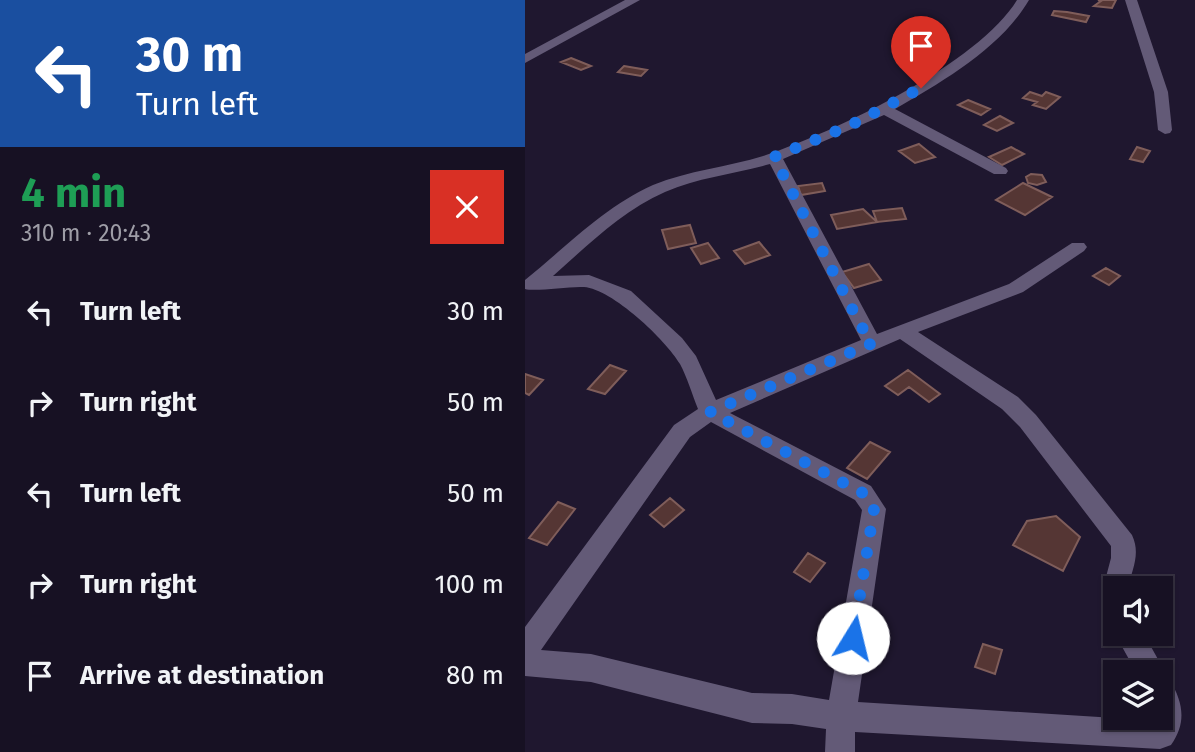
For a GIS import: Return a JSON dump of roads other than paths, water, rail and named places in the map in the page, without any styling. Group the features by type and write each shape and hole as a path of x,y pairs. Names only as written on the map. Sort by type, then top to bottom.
{"street":[{"path":"525,59 634,0"},
{"path":"530,286 608,220 643,196 682,179 774,157 884,109 921,88 965,58 1016,13 1023,0"},
{"path":"1131,0 1161,92 1165,130"},
{"path":"884,109 1000,171"},
{"path":"774,157 861,326 873,343"},
{"path":"525,650 682,431 710,412 902,331 1016,288 1078,247"},
{"path":"530,286 589,281 624,295 675,343 689,360 710,412 863,493 870,500 874,509 841,716 840,752"},
{"path":"902,331 1010,403 1028,421 1123,543 1125,557 1118,576"},
{"path":"525,662 591,668 687,694 753,708 792,709 841,716 1160,734 1163,730"}]}
